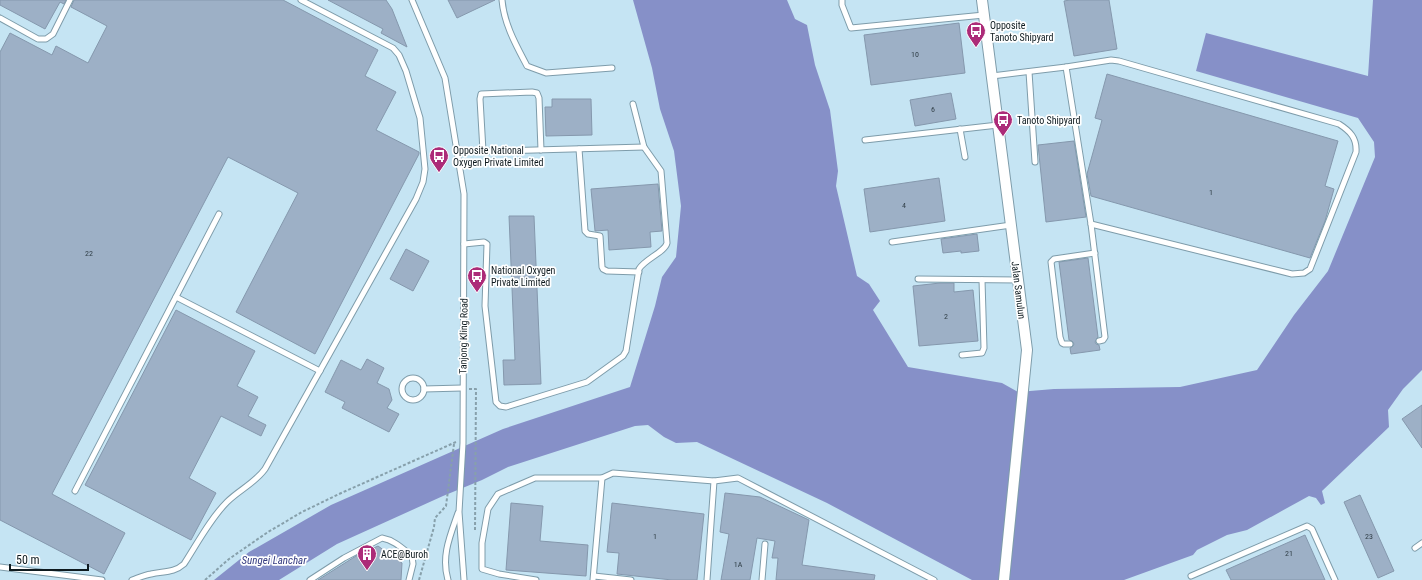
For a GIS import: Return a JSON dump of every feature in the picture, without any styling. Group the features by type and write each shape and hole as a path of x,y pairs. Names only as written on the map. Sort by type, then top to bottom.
{"street":[{"name":"Jalan Samulun","path":"982,0 1027,350 1004,580"}],"lane":[{"path":"0,18 38,39 46,39 53,34 70,0"},
{"path":"132,580 149,574 173,571 184,564 219,511 228,501 259,477 265,469 416,199 423,182 425,169 420,118 406,71 399,55 393,48 301,0"},
{"name":"Tanjong Kling Road","path":"412,0 445,78 464,194 462,388 463,441 459,512 464,580"},
{"path":"502,0 511,36 527,66 546,73 612,68"},
{"path":"842,0 842,5 851,28 984,15"},
{"path":"992,76 1119,60 1339,124 1350,131 1357,144 1356,152 1310,269 1304,273 1292,274 1091,224"},
{"path":"1066,67 1091,224 1105,336 1103,340 1099,342"},
{"path":"1029,72 1035,162"},
{"path":"483,151 481,94 532,92 537,93 539,98 541,150"},
{"path":"464,244 484,242 486,244 485,306 496,402 500,406 506,407 587,382 622,356 626,351 639,268 643,262 665,248 667,243 661,171 644,147 633,104"},
{"path":"865,140 998,125"},
{"path":"960,129 965,157"},
{"path":"457,152 644,147"},
{"path":"579,149 585,231 588,234 600,236 602,267 605,271 638,272"},
{"path":"75,491 219,214"},
{"path":"892,242 1011,225"},
{"path":"1070,344 1064,344 1060,337 1051,262 1054,259 1095,253"},
{"path":"918,280 1018,280"},
{"path":"962,355 982,353 984,348 982,280"},
{"path":"176,297 320,371"},
{"path":"411,379 422,382 424,389 422,396 415,400 408,399 405,396 403,389 405,382 411,379"},
{"path":"424,389 462,388"},
{"path":"536,580 499,574 482,569 482,543 488,509 498,494 535,478 602,478 613,473 714,481 735,478 741,479 934,580"},
{"path":"602,478 593,578 631,580"},
{"path":"707,580 714,481"},
{"name":"Tanjong Kling Road","path":"448,580 445,569 445,557 459,512"},
{"path":"1191,576 1307,526 1312,529 1335,580"},
{"path":"310,580 344,558 382,538 394,542 412,556 413,564 408,580"},
{"path":"1415,548 1422,543"},
{"path":"762,580 765,544"},
{"path":"0,567 102,580"}],"path":[{"path":"462,388 476,389 475,538"},
{"path":"206,580 247,546 302,512 339,494 463,441"},
{"path":"419,580 434,527 435,518 446,506 454,444"}],"water":[{"name":"Sungei Lanchar","path":"633,0 787,0 795,19 807,25 815,65 830,110 838,171 836,186 857,276 869,284 880,301 873,310 908,367 1002,383 1018,392 1054,389 1180,387 1257,370 1294,315 1328,271 1375,157 1374,142 1358,118 1196,71 1206,33 1368,76 1373,0 1422,0 1422,370 1403,389 1388,410 1389,427 1322,491 1325,503 1321,505 1316,498 1309,496 1247,530 1227,535 1197,550 1193,555 1124,580 972,580 827,503 697,442 676,443 664,437 648,425 635,426 508,467 337,544 279,580 214,580 249,552 331,505 503,429 630,387 655,306 662,277 676,257 681,206 674,151 660,109 652,68"}],"building":[{"path":"0,0 66,0 64,4 60,2 45,29 0,5"},
{"path":"74,0 283,0 378,50 365,76 396,92 376,130 419,152 315,354 236,312 298,193 228,157 52,494 125,533 104,574 0,520 0,52 10,33 52,55 56,46 88,63 107,26 71,7"},
{"path":"328,0 386,0 392,9 407,47 381,33 383,29"},
{"path":"448,0 495,0 457,18"},
{"path":"1109,0 1117,49 1074,56 1064,1"},
{"path":"959,23 965,73 871,85 864,35"},
{"path":"1107,74 1338,141 1325,186 1334,189 1325,221 1310,258 1091,196 1087,174 1102,120 1095,118"},
{"path":"951,93 956,119 915,126 910,100"},
{"path":"552,99 591,99 592,135 546,136 545,107 552,107"},
{"path":"1074,141 1086,217 1046,222 1038,145"},
{"path":"939,178 945,221 870,232 864,189"},
{"path":"658,184 662,231 650,232 651,247 609,250 608,230 595,231 591,189"},
{"path":"509,216 534,216 541,384 504,385 503,360 515,360"},
{"path":"977,234 979,251 943,253 941,239"},
{"path":"406,249 429,261 413,291 390,279"},
{"path":"1088,258 1098,337 1095,342 1099,345 1100,350 1071,354 1070,348 1074,344 1069,340 1059,262"},
{"path":"954,283 954,292 973,290 978,341 919,346 913,286"},
{"path":"176,310 255,351 237,386 258,397 248,416 266,425 261,436 221,416 189,478 216,493 191,540 85,485"},
{"path":"367,359 384,368 377,383 389,389 392,400 387,408 399,414 389,432 342,408 345,402 325,392 341,360 361,370"},
{"path":"1422,405 1422,448 1402,419"},
{"path":"725,493 760,497 809,520 802,565 875,575 874,580 776,580 778,558 772,558 775,541 757,538 750,580 721,580 729,534 720,532"},
{"path":"1360,495 1394,571 1378,578 1344,502"},
{"path":"511,503 543,506 540,541 588,545 586,576 506,570"},
{"path":"612,503 704,514 697,580 672,580 617,574 619,553 607,552"},
{"path":"1305,535 1325,580 1231,580 1226,570"},
{"name":"ACE@Buroh","path":"378,546 402,563 401,580 318,580 356,556"}],"place":[{"name":"Opposite Tanoto Shipyard","path":"976,48"},
{"name":"Tanoto Shipyard","path":"1003,137"},
{"name":"Opposite National Oxygen Private Limited","path":"439,173"},
{"name":"National Oxygen Private Limited","path":"477,293"},
{"name":"ACE@Buroh","path":"367,571"}]}
